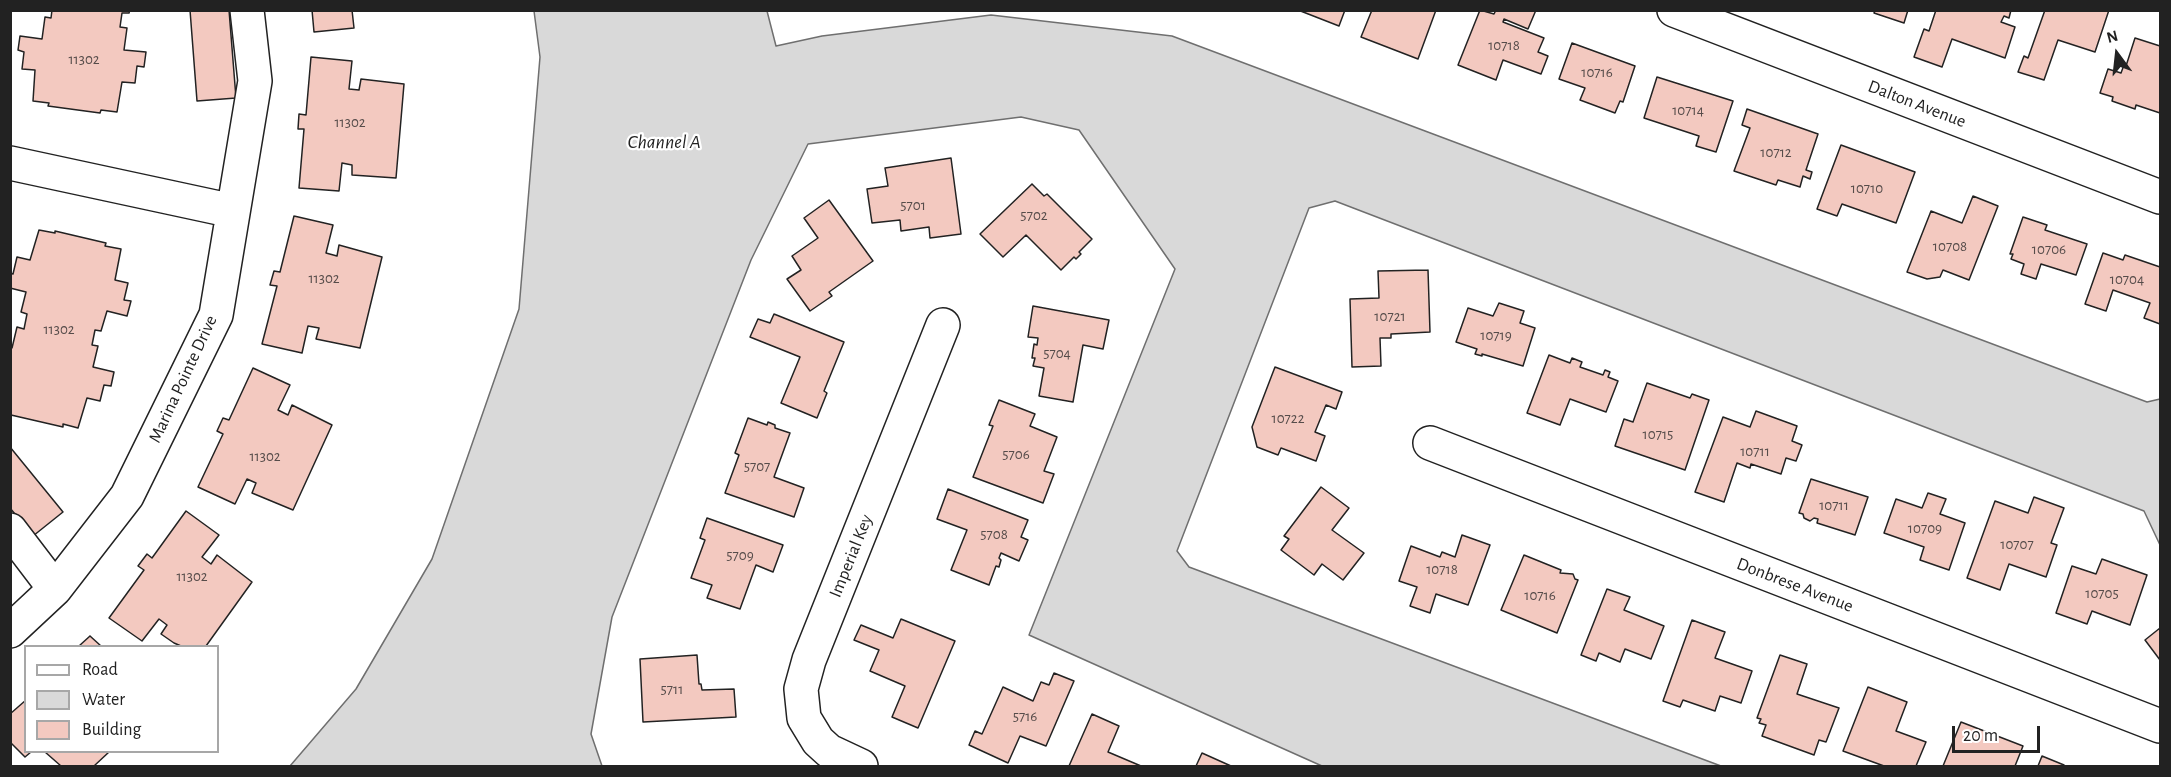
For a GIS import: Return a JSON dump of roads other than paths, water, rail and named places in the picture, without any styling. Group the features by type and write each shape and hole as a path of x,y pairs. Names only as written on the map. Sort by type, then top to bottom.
{"street":[{"name":"Marina Pointe Drive","path":"10,631 55,589 127,496 216,315 255,81 247,10"},
{"name":"Dalton Avenue","path":"1674,10 2160,197"},
{"path":"10,163 233,211"},
{"name":"Imperial Key","path":"861,766 829,750 818,741 804,718 801,689 809,660 943,326"},
{"name":"Donbrese Avenue","path":"1430,443 2160,726"},
{"path":"10,530 55,589"}],"water":[{"name":"Channel A","path":"534,11 767,11 776,46 822,36 991,15 1172,36 2147,402 2160,399 2160,545 2144,511 1335,201 1309,208 1177,551 1189,567 1721,766 1322,766 1029,635 1175,269 1079,130 1021,117 808,144 751,260 612,617 591,734 602,766 290,766 356,689 432,559 519,309 540,57"}]}
